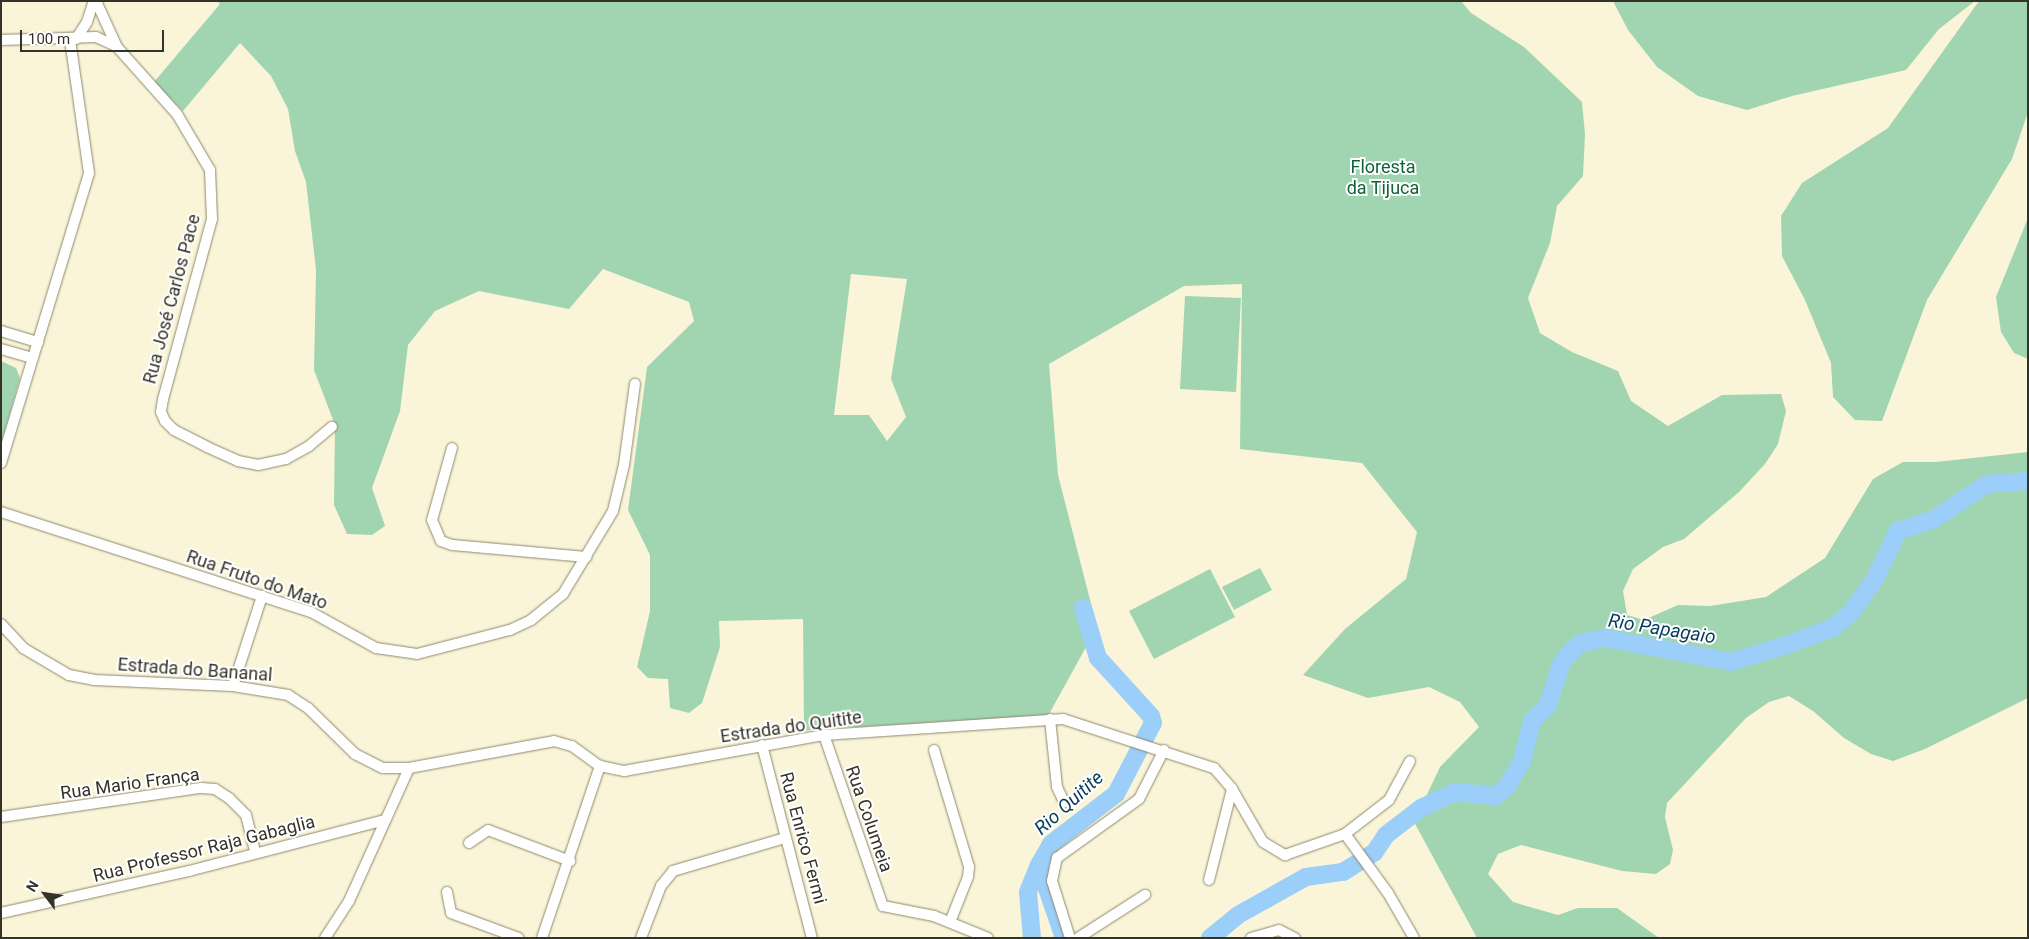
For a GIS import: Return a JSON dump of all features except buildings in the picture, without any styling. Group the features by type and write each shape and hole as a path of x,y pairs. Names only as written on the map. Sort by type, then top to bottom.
{"street":[{"path":"1,463 89,173 73,39 87,22 95,1"},
{"name":"Rua José Carlos Pace","path":"95,1 117,47 177,114 210,170 212,219 163,399 161,412 165,421 174,430 207,447 238,461 258,465 286,459 316,442 332,426"},
{"path":"1,40 101,38 117,47"},
{"path":"1,332 38,342"},
{"path":"1,348 33,358"},
{"name":"Rua Fruto do Mato","path":"1,512 311,612 376,648 417,654 510,630 531,620 562,594 613,511 619,492 635,384"},
{"path":"452,448 432,520 441,541 452,545 586,557"},
{"path":"233,686 262,596"},
{"name":"Estrada do Bananal","path":"1,624 23,648 69,675 94,680 233,686 288,695 308,708 343,744 363,760 383,768 409,768"},
{"path":"1050,719 1057,787 1064,802"},
{"name":"Estrada do Quitite","path":"409,768 554,741 572,746 600,766 624,771 824,734 1050,719 1070,721 1146,743 1214,768 1232,789 1263,842 1277,853 1285,855 1345,834 1389,800 1410,761"},
{"name":"Rua Columeia","path":"824,734 880,902 889,908 920,912 950,922"},
{"name":"Rua Enrico Fermi","path":"762,746 812,938"},
{"path":"934,750 968,867 968,877 950,922 988,938"},
{"path":"1070,938 1052,881 1057,858 1139,799 1164,750"},
{"path":"542,938 570,861 600,766"},
{"path":"326,938 348,901 409,768"},
{"name":"Rua Mario França","path":"1,817 201,788 215,789 230,798 246,815 255,852"},
{"path":"1209,880 1232,789"},
{"name":"Rua Professor Raja Gabaglia","path":"1,913 189,871 255,852 385,820"},
{"path":"469,843 488,830 570,861"},
{"path":"1345,834 1373,871 1414,938"},
{"path":"641,938 661,886 673,870 785,838"},
{"path":"447,892 451,913 518,938"},
{"path":"1078,938 1145,895"},
{"path":"1252,938 1279,930 1295,938"}],"green space":[{"name":"Floresta da Tijuca","path":"217,1 1461,1 1471,13 1524,47 1582,102 1585,134 1583,176 1557,206 1550,243 1528,298 1540,333 1572,352 1618,371 1631,401 1668,426 1722,395 1781,394 1786,411 1778,444 1765,464 1739,492 1684,539 1663,547 1633,569 1623,591 1627,615 1644,620 1678,605 1710,606 1766,597 1825,558 1873,479 1903,462 1936,462 2028,452 2028,698 1925,749 1893,761 1871,754 1844,738 1813,711 1789,696 1769,702 1746,718 1667,803 1665,817 1673,850 1670,864 1656,874 1622,871 1521,845 1498,854 1488,874 1513,902 1558,915 1578,908 1617,908 1659,938 1477,938 1414,822 1440,767 1479,727 1460,702 1429,687 1368,698 1303,675 1345,629 1406,579 1417,532 1362,463 1240,449 1242,284 1184,286 1049,364 1058,475 1097,627 1048,716 858,727 829,726 804,731 803,619 719,621 720,647 702,703 689,713 670,708 668,679 648,678 637,667 650,611 650,555 628,510 647,367 694,321 689,302 603,269 569,309 479,291 435,311 408,345 400,411 372,488 385,526 372,535 347,534 334,505 335,425 314,370 316,270 306,182 295,151 288,109 271,76 240,43 183,111 154,82 220,4","holes":["851,274 907,279 891,379 906,417 887,441 869,415 834,415"]},
{"path":"1613,1 1975,1 1939,29 1906,70 1792,96 1747,110 1698,96 1657,67 1628,30"},
{"path":"1979,1 2028,1 2028,112 2012,159 1927,300 1882,421 1855,420 1833,397 1831,363 1805,300 1782,256 1781,216 1802,183 1888,128"},
{"path":"2028,218 2028,359 2014,353 2001,332 1996,297"},
{"path":"1185,296 1241,298 1236,392 1180,389"},
{"path":"1,361 16,368 20,378 1,444"},
{"path":"1260,568 1272,590 1234,610 1222,587"},
{"path":"1210,569 1235,617 1154,659 1129,611"}],"waterway":[{"name":"Rio Papagaio","path":"1210,938 1238,915 1306,877 1343,872 1374,853 1386,835 1421,808 1456,792 1496,796 1506,788 1522,761 1532,721 1548,705 1562,662 1578,644 1605,638 1731,662 1789,644 1832,628 1850,614 1875,579 1898,531 1934,519 1987,484 2028,481"},
{"name":"Rio Quitite","path":"1032,938 1028,892 1039,865 1051,844 1116,794 1153,723 1151,716 1098,658 1083,608"},
{"name":"Rio Papagaio","path":"1039,865 1064,938"}]}
